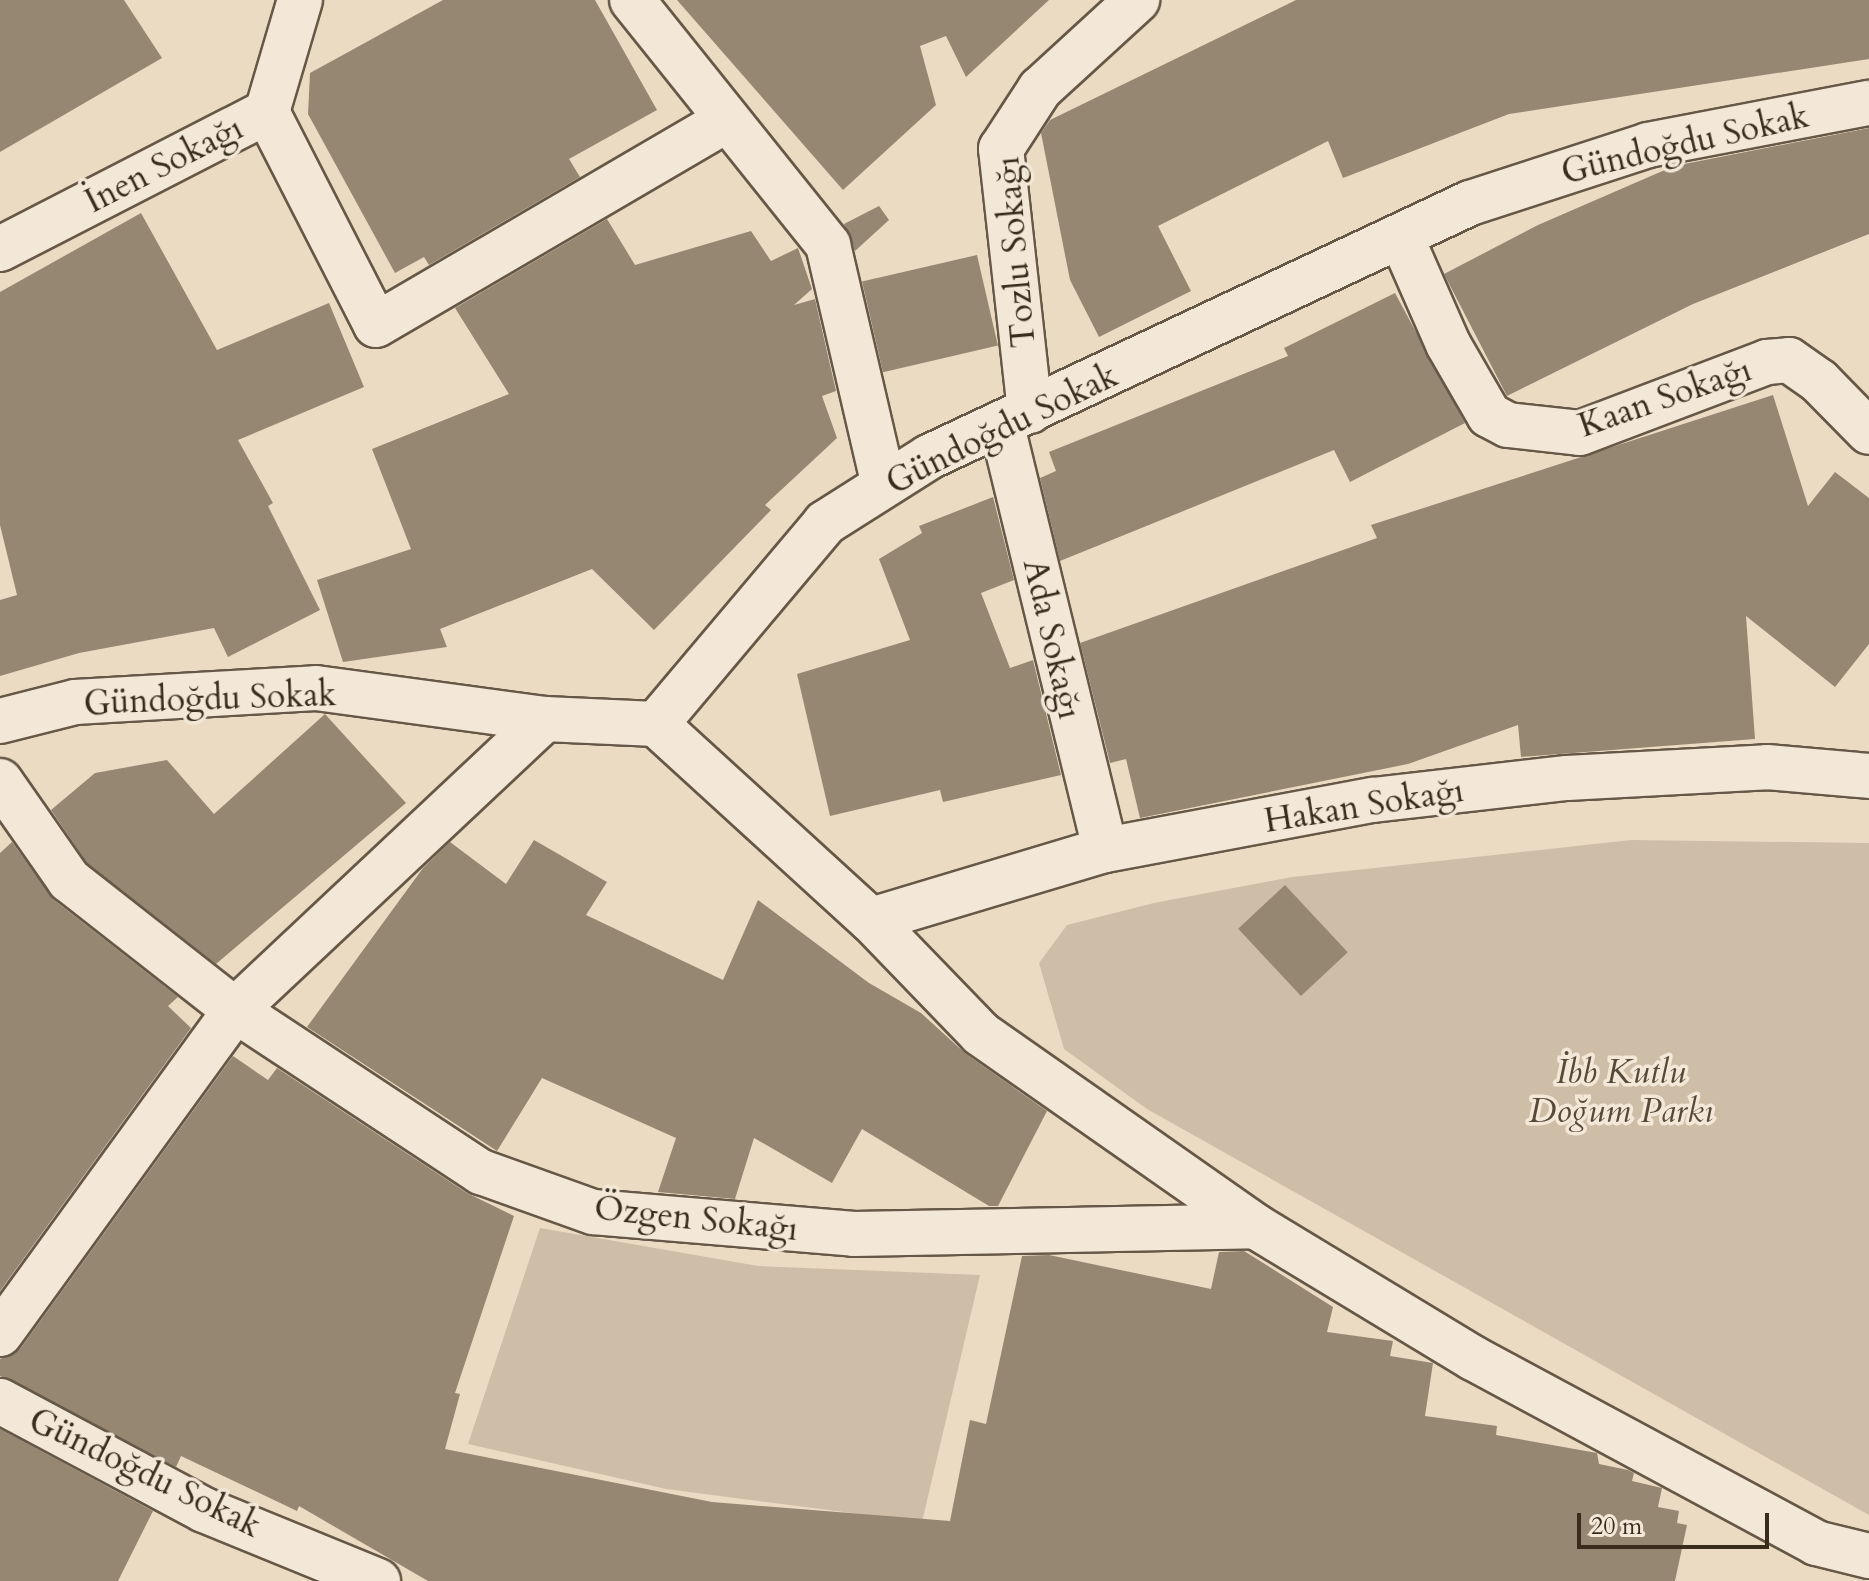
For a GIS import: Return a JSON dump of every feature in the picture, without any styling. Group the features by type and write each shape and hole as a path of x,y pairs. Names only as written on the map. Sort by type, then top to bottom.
{"street":[{"name":"İnen Sokağı","path":"0,249 267,112 300,0"},
{"path":"632,0 828,245 884,485"},
{"name":"Tozlu Sokağı","path":"1016,419 1001,149 1040,89 1137,0"},
{"name":"Gündoğdu Sokak","path":"0,721 75,702 316,688 545,719 656,724 825,523 929,457 1402,239 1470,203 1648,145 1869,103"},
{"path":"267,112 376,325 727,120"},
{"name":"Kaan Sokağı","path":"1402,239 1448,344 1489,415 1508,425 1580,433 1767,362 1789,360 1819,381 1869,432"},
{"name":"Ada Sokağı","path":"1016,419 1105,850"},
{"path":"0,1334 235,1010 545,719"},
{"path":"656,724 871,920 981,1034 1255,1226 1473,1358 1816,1543 1869,1556"},
{"name":"Hakan Sokağı","path":"871,920 1105,850 1373,800 1567,778 1767,767 1869,776"},
{"name":"Özgen Sokağı","path":"0,781 69,880 235,1010 481,1172 593,1212 854,1234 1255,1226"},
{"name":"Gündoğdu Sokak","path":"0,1401 204,1510 378,1581"}],"green space":[{"name":"İbb Kutlu Doğum Parkı","path":"1631,840 1869,843 1869,1515 1147,1109 1064,1049 1039,963 1067,925 1154,903 1292,877"},
{"path":"540,1228 758,1266 980,1275 922,1522 666,1489 468,1444"}],"building":[{"path":"0,0 124,0 162,58 0,152"},
{"path":"443,0 595,0 657,110 569,159 580,177 429,265 424,257 395,273 308,114 310,73"},
{"path":"677,0 1049,0 966,77 946,36 920,46 936,105 843,190"},
{"path":"1296,0 1869,0 1869,59 1509,114 1343,178 1328,141 1158,226 1191,291 1099,337 1070,280 1041,133 1050,120"},
{"path":"1869,128 1869,234 1693,304 1507,396 1444,274 1538,225 1674,166"},
{"path":"879,206 889,220 855,251 844,224"},
{"path":"141,213 217,350 329,303 364,387 238,440 273,503 268,506 320,610 228,657 214,628 79,653 0,676 0,600 17,595 0,525 0,292"},
{"path":"607,219 635,265 751,231 771,261 798,248 812,289 794,305 815,299 836,391 822,396 837,438 765,505 771,510 654,630 592,569 440,629 447,647 343,662 317,580 411,549 372,449 509,394 455,308"},
{"path":"977,255 998,346 883,372 862,282"},
{"path":"1395,293 1465,423 1350,482 1334,450 1060,561 1040,478 1056,471 1049,452 1288,356 1284,348"},
{"path":"1773,395 1808,506 1835,472 1869,498 1869,644 1835,687 1746,616 1755,739 1521,757 1518,725 1408,764 1140,818 1126,759 1110,763 1080,643 1377,538 1371,525"},
{"path":"993,497 1014,580 981,593 1010,668 1033,660 1061,775 943,802 940,790 830,816 797,674 910,640 879,559 922,533 919,526"},
{"path":"325,714 406,803 216,964 87,863 51,810 95,773 167,760 214,814"},
{"path":"534,840 607,882 586,915 723,980 758,900 869,983 921,1013 966,1054 1047,1111 998,1206 989,1206 862,1129 832,1183 754,1138 735,1199 658,1192 676,1138 542,1078 497,1151 307,1027 423,868 450,842 506,884"},
{"path":"12,842 54,900 178,997 168,1006 191,1028 0,1291 0,853"},
{"path":"1285,885 1348,952 1301,996 1238,929"},
{"path":"233,1056 268,1080 277,1068 467,1193 514,1216 455,1393 460,1394 445,1449 712,1502 950,1521 970,1420 986,1424 1022,1256 1049,1255 1211,1289 1219,1252 1244,1251 1333,1307 1327,1332 1393,1341 1390,1356 1433,1363 1425,1416 1497,1426 1496,1435 1597,1453 1599,1464 1628,1470 1634,1473 1632,1481 1662,1488 1658,1507 1679,1511 1677,1523 1687,1525 1675,1581 428,1581 299,1506 297,1511 181,1456 176,1467 0,1376 0,1359 20,1349"},
{"path":"0,1429 153,1511 118,1581 0,1581"}]}
